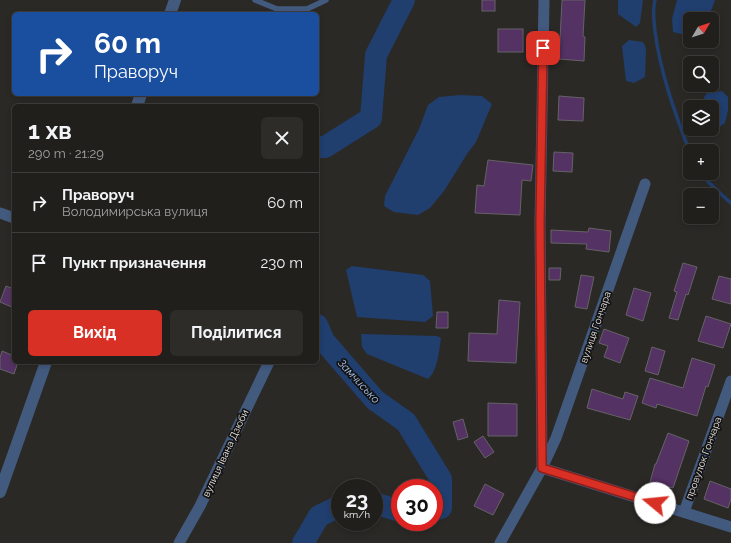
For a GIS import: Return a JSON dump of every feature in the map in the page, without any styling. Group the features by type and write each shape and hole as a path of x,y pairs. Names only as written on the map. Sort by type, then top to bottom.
{"street":[{"path":"171,12 174,0"},
{"path":"544,0 540,223 542,468 731,527"},
{"name":"вулиця Гончара","path":"500,543 542,468 556,438 645,184"},
{"path":"0,213 12,217"},
{"path":"0,492 45,364"},
{"name":"вулиця Івана Дзюби","path":"179,543 200,506 267,364"},
{"name":"провулок Гончара","path":"684,512 731,381"}],"lane":[{"path":"255,0 277,9 307,9 326,0"}],"water":[{"path":"618,0 643,0 640,23 636,27 618,14"},
{"path":"677,0 715,0 711,12 683,12 683,34 673,32 672,19"},
{"path":"629,40 643,42 646,48 645,77 634,83 626,81 622,46"},
{"path":"722,91 728,97 728,110 725,123 719,127 719,100 705,100 704,97 707,93"},
{"path":"460,95 482,96 492,104 476,142 444,191 430,208 418,215 394,212 384,206 385,196 419,129 428,105 439,97"},
{"path":"352,266 423,275 430,281 433,316 425,322 357,317 346,270"},
{"path":"361,334 437,336 441,338 438,360 434,371 428,379 367,354 362,347"}],"building":[{"path":"482,0 495,0 495,11 482,11"},
{"path":"562,0 585,0 583,36 585,37 584,61 559,59"},
{"path":"498,29 523,29 523,52 498,52"},
{"path":"559,96 584,98 583,121 558,120"},
{"path":"554,152 573,153 572,172 553,171"},
{"path":"488,160 533,165 531,181 522,180 520,215 475,213 477,185 484,186"},
{"path":"589,228 611,231 609,252 586,249 587,244 551,243 551,230 588,232"},
{"path":"683,263 697,267 688,295 686,294 678,320 669,318 677,292 674,291"},
{"path":"549,268 561,268 560,280 549,280"},
{"path":"581,275 594,277 587,309 575,307"},
{"path":"719,276 731,279 731,304 712,299"},
{"path":"6,286 12,288 12,307 0,302"},
{"path":"634,288 651,293 643,321 626,315"},
{"path":"499,300 520,302 516,363 468,361 469,333 497,334"},
{"path":"437,312 448,312 448,328 436,328"},
{"path":"706,316 731,324 723,348 698,341"},
{"path":"604,329 629,338 620,363 604,357 608,346 599,343"},
{"path":"652,347 665,351 658,375 645,371"},
{"path":"2,351 12,355 12,364 17,364 14,374 0,369 0,358"},
{"path":"692,358 715,365 708,387 706,386 697,416 657,404 656,408 642,403 650,378 683,388"},
{"path":"592,389 623,399 625,392 638,396 630,420 587,408"},
{"path":"488,403 517,404 517,436 488,436"},
{"path":"463,419 468,437 458,440 453,422"},
{"path":"668,433 689,441 673,488 650,482 655,464"},
{"path":"483,436 494,452 485,458 474,442"},
{"path":"710,481 731,489 731,499 728,508 704,499"},
{"path":"485,484 504,494 493,515 474,506"}],"waterway":[{"name":"Замчисько","path":"319,147 325,147 371,118 376,55 404,0"},
{"path":"655,0 654,19 660,62 687,144"},
{"path":"706,180 731,203"},
{"name":"Замчисько","path":"319,330 324,341 375,400 406,422 441,479"},
{"name":"Замчисько","path":"383,506 391,508"},
{"name":"Замчисько","path":"303,543 319,516 331,510"}],"route":[{"path":"543,48 540,223 542,468 655,503"}]}
